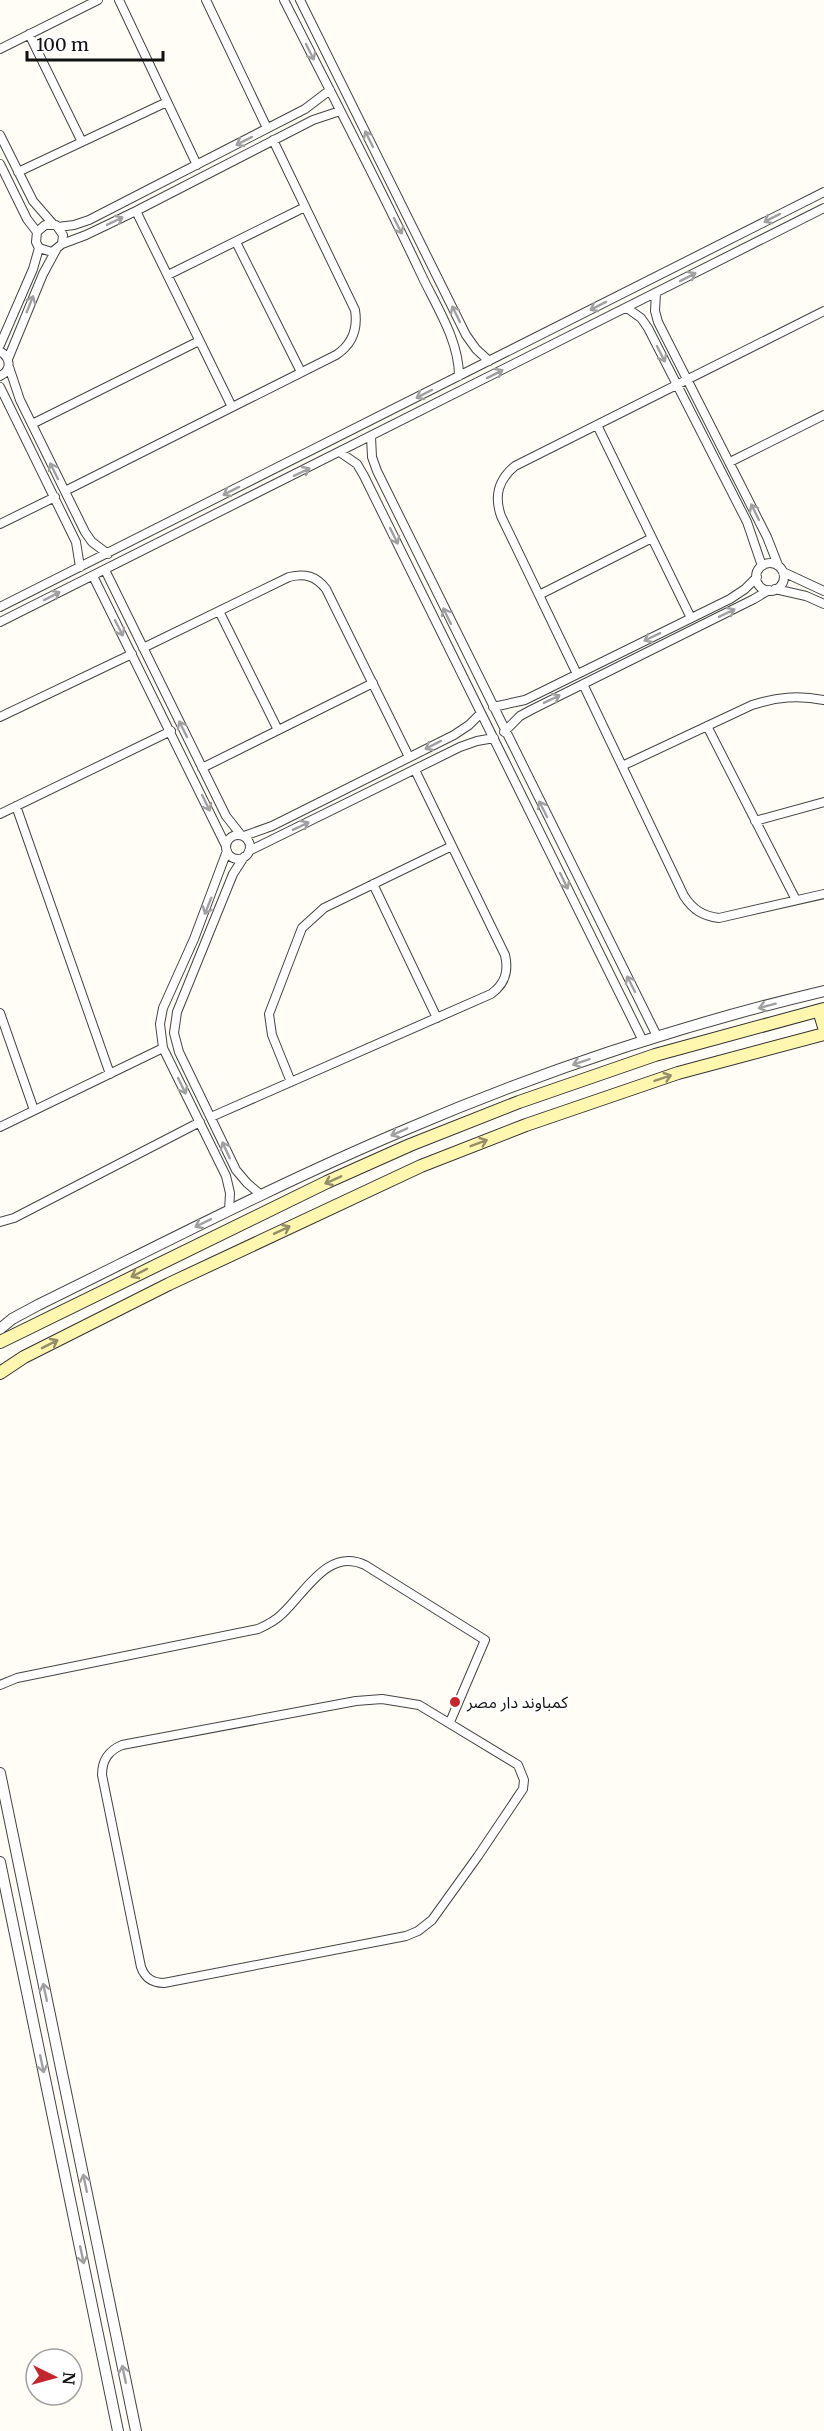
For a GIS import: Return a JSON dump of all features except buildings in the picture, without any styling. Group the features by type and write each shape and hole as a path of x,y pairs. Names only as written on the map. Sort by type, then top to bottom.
{"main road":[{"path":"0,1342 254,1217 410,1145 519,1101 640,1060 824,1010"},
{"path":"824,1010 821,1017 824,1027"},
{"path":"785,1019 794,1029 792,1042"},
{"path":"0,1373 24,1357 169,1284 421,1166 526,1125 678,1073 824,1034"}],"street":[{"path":"0,49 98,0"},
{"path":"119,0 197,165"},
{"path":"206,0 267,128"},
{"path":"284,0 407,244 453,341 458,358 459,376"},
{"path":"300,0 466,335 476,350 489,361"},
{"path":"29,34 82,142"},
{"path":"330,90 311,106 89,220 42,226 37,232 36,242 39,248 47,252 59,247 136,211 318,117 340,111"},
{"path":"18,172 167,102"},
{"path":"0,135 33,201 63,235 59,247 43,274 8,363 0,376"},
{"path":"64,491 343,351 353,338 357,320 355,310 273,140"},
{"path":"0,164 27,219 37,232"},
{"path":"0,607 821,194 824,208 341,453 0,622"},
{"path":"168,275 305,207"},
{"path":"136,211 232,407"},
{"path":"407,244 418,237"},
{"path":"236,242 301,372"},
{"path":"0,345 33,269 39,248"},
{"path":"504,732 525,712 782,584 781,568 767,537 658,322 655,311 656,293"},
{"path":"493,707 525,700 738,594 757,577 762,566 747,522 645,322 627,308"},
{"path":"577,674 501,516 497,497 498,488 507,472 824,311"},
{"path":"32,424 200,340"},
{"path":"0,351 8,363 16,392 88,537 108,554"},
{"path":"447,383 453,396"},
{"path":"0,387 76,542 80,567"},
{"path":"730,462 824,415"},
{"path":"597,425 691,618"},
{"path":"371,437 374,464 391,501 657,1036"},
{"path":"341,453 361,470 643,1041"},
{"path":"258,478 264,491"},
{"path":"0,524 55,497"},
{"path":"380,507 391,501"},
{"path":"539,595 652,538"},
{"path":"762,566 772,563 824,591"},
{"path":"105,570 229,821 250,845 233,874 177,1012 174,1026 177,1047 236,1170 261,1195"},
{"path":"93,576 227,849 234,858 468,744 494,738"},
{"path":"143,648 289,577 312,577 326,589 409,757"},
{"path":"757,577 759,584 772,590 806,596 824,604"},
{"path":"219,611 278,730"},
{"path":"447,643 458,637"},
{"path":"0,717 132,654"},
{"path":"202,768 373,682"},
{"path":"583,684 684,896 695,910 710,917 719,918 824,894"},
{"path":"622,766 752,705 772,698 790,696 824,700"},
{"path":"229,1211 230,1193 226,1176 163,1048 160,1032 163,1008 199,928 229,839 272,826 462,730 481,713"},
{"path":"707,726 796,900"},
{"path":"0,814 171,731"},
{"path":"211,1117 491,994 504,981 507,973 505,955 415,770"},
{"path":"755,821 824,802"},
{"path":"16,806 110,1074"},
{"path":"291,1082 272,1035 270,1014 303,928 318,912 452,846"},
{"path":"373,884 437,1018"},
{"path":"0,1329 12,1319 38,1305 261,1195 407,1129 518,1084 657,1036 824,991"},
{"path":"0,1013 34,1110"},
{"path":"0,1127 163,1048"},
{"path":"0,1222 14,1218 200,1122"},
{"path":"0,1685 17,1678 258,1629 281,1616 327,1568 341,1560 349,1560 365,1565 486,1640 450,1722"},
{"path":"369,1699 394,1700 419,1705 450,1722 518,1765 522,1771 524,1784 478,1856 424,1928 406,1936 164,1983 158,1983 147,1977 141,1967 102,1774 102,1767 109,1753 122,1745 369,1699"},
{"path":"0,1773 136,2431"},
{"path":"0,1862 118,2431"}],"place":[{"name":"كمباوند دار مصر","path":"455,1702"}]}
